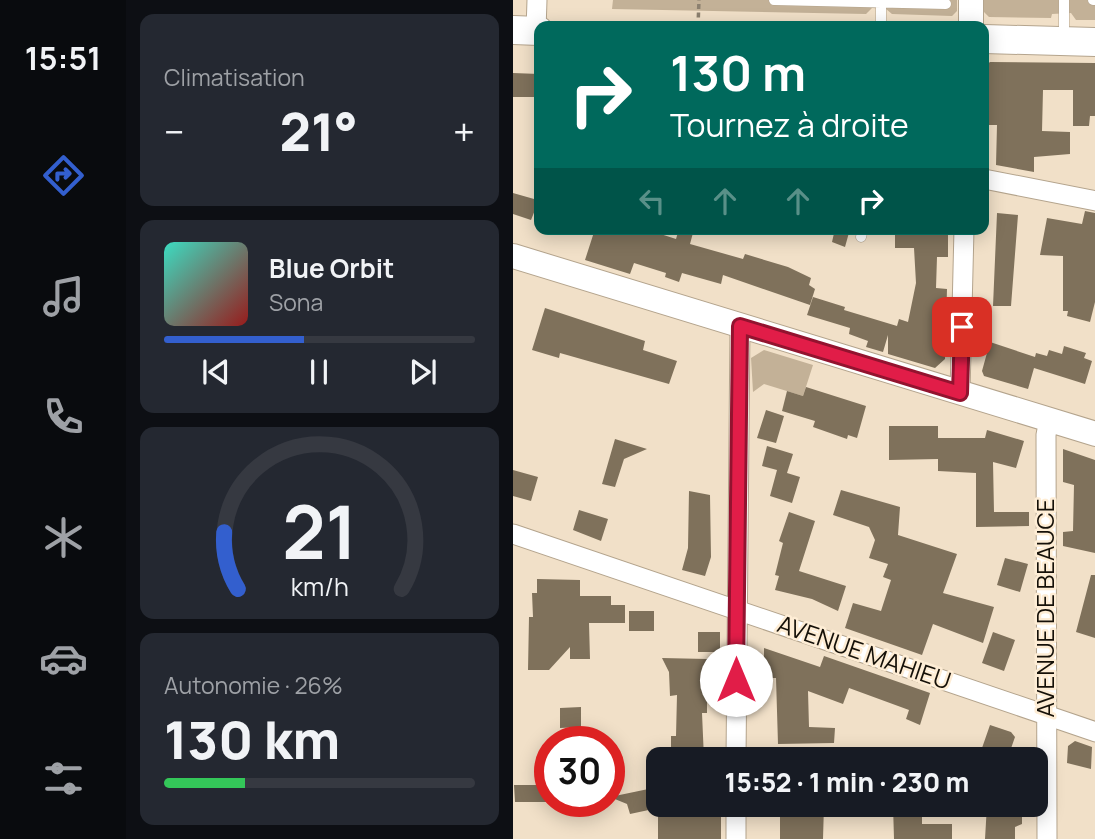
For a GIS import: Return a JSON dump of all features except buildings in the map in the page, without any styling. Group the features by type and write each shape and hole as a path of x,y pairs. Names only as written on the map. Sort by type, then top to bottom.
{"main road":[{"path":"989,39 1095,42"}],"street":[{"path":"529,30 537,0"},
{"path":"971,0 971,21"},
{"path":"989,180 1095,201"},
{"path":"960,393 964,235"},
{"path":"513,256 1095,434"},
{"path":"736,747 740,326"},
{"name":"AVENUE DE BEAUCE","path":"1047,839 1046,435 1049,419"},
{"name":"AVENUE MAHIEU","path":"513,534 1095,732"},
{"path":"736,817 736,839"}],"lane":[{"path":"1064,0 1064,41"},
{"path":"774,1 946,4"},
{"path":"881,1 881,21"}],"path":[{"path":"698,21 699,0"}],"shaded area":[{"path":"613,0 957,0 957,11 952,16 892,14 886,9 872,8 866,14 612,9"},
{"path":"984,0 1095,0 1095,20 1076,20 1071,13 1052,14 1051,18 989,17 984,12"},
{"path":"764,350 813,365 803,396 764,384 753,392 751,358"}],"route":[{"path":"736,680 737,339 740,326 960,393 962,327"}]}
